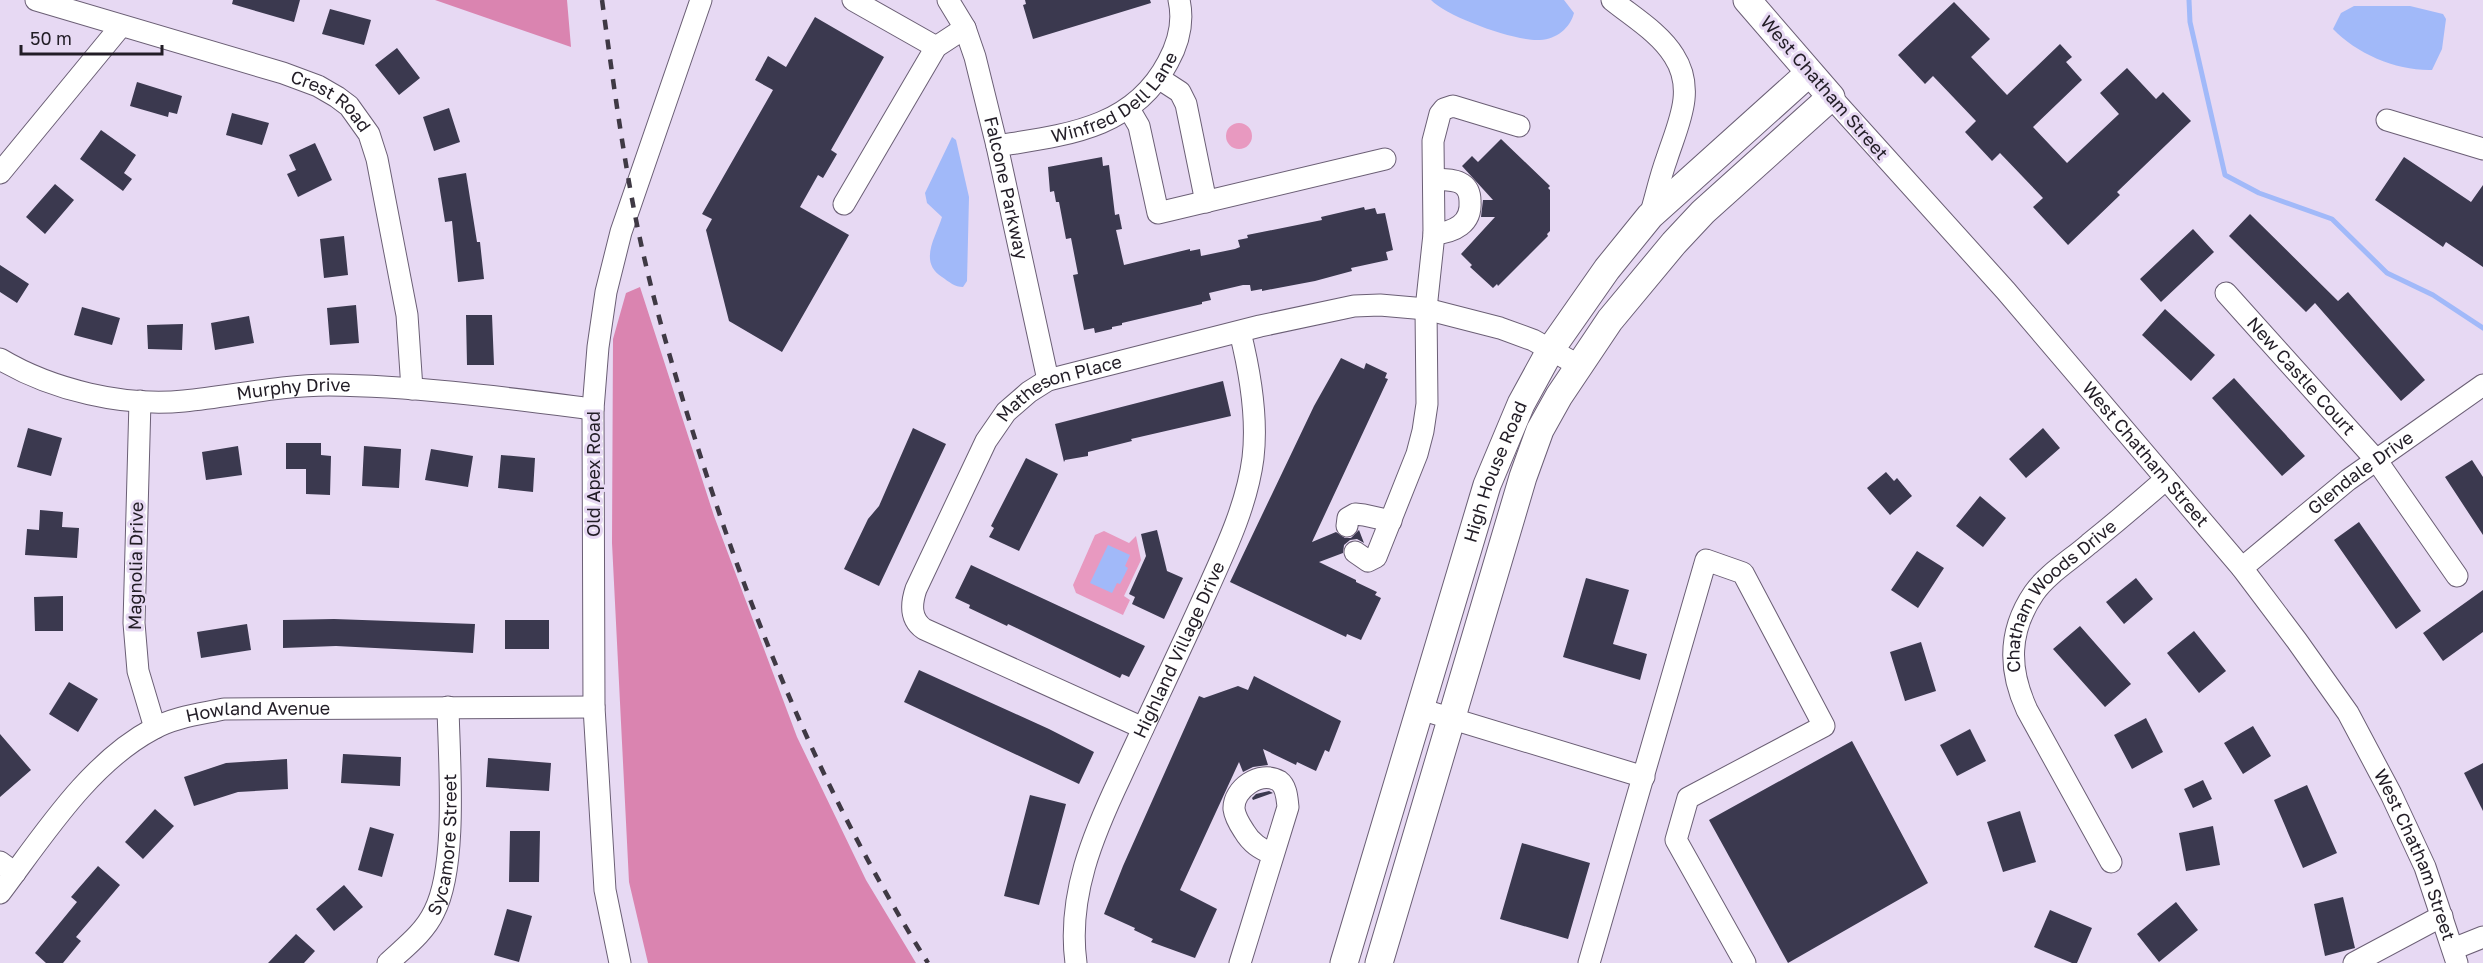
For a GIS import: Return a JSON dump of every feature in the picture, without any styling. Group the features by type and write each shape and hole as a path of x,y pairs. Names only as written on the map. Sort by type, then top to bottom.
{"main road":[{"name":"West Chatham Street","path":"1747,0 1830,97"},
{"name":"High House Road","path":"1344,963 1487,485 1521,404 1551,349 1607,269 1650,216 1809,72"},
{"name":"High House Road","path":"1379,963 1523,477 1540,430 1578,365 1610,320 1674,243 1734,182 1830,97"}],"street":[{"name":"Crest Road","path":"36,0 284,73 318,86 349,106 369,134 377,159 407,315 412,389"},
{"name":"Old Apex Road","path":"620,963 605,890 594,707 593,409 598,347 613,261 701,0"},
{"path":"854,0 936,48"},
{"name":"Falcone Parkway","path":"948,0 965,28 975,57 997,146 1048,380"},
{"name":"Winfred Dell Lane","path":"997,146 1102,124 1129,108 1160,79 1178,40 1182,25 1179,0"},
{"path":"1612,0 1661,40 1674,56 1683,81 1682,119 1666,159 1650,216"},
{"path":"0,173 121,26"},
{"path":"844,204 936,48 965,28"},
{"path":"1160,79 1180,92 1186,104 1206,202"},
{"name":"West Chatham Street","path":"1830,97 2006,291 2242,568 2297,641 2348,713 2411,833 2455,956"},
{"path":"1355,552 1363,560 1372,561 1378,553 1424,431 1427,404 1426,309 1434,234 1433,141 1438,119 1444,109 1457,107 1520,126"},
{"path":"1129,108 1139,126 1158,213 1385,159"},
{"path":"2387,120 2483,149"},
{"path":"1434,234 1454,230 1464,223 1469,214 1470,204 1469,192 1462,184 1435,179"},
{"name":"New Castle Court","path":"2226,293 2377,461 2457,576"},
{"name":"Matheson Place","path":"1143,728 924,629 913,615 916,589 986,441 1006,412 1029,392 1048,380 1354,306 1380,305 1426,309 1500,328 1551,349 1578,365"},
{"name":"Highland Village Drive","path":"1076,963 1074,938 1076,901 1086,858 1225,551 1247,486 1253,457 1254,418 1251,385 1240,332"},
{"name":"Murphy Drive","path":"0,359 41,379 69,388 140,401 182,401 283,388 328,385 412,389 593,409"},
{"name":"Glendale Drive","path":"2242,568 2348,480 2483,385"},
{"name":"Magnolia Drive","path":"140,401 134,634 138,671 155,728"},
{"name":"Chatham Woods Drive","path":"2111,861 2027,710 2013,671 2013,651 2017,629 2035,592 2166,479"},
{"path":"1347,526 1348,518 1355,514 1391,521"},
{"path":"1589,963 1706,560 1743,573 1824,726 1688,798 1676,840 1745,963"},
{"name":"Sycamore Street","path":"388,963 422,932 441,896 447,857 450,806 448,707"},
{"name":"Howland Avenue","path":"0,893 8,868 96,772 121,749 155,728 224,709 594,707"},
{"path":"1420,709 1644,777"},
{"path":"1240,963 1273,854"},
{"path":"2354,963 2442,916"},
{"path":"2455,956 2483,938"}],"shaded area":[{"path":"435,0 567,0 571,47"},
{"path":"1239,123 1248,127 1252,136 1248,145 1239,149 1230,145 1226,136 1230,127"},
{"path":"640,287 714,516 797,737 866,880 916,963 648,963 629,882 612,543 613,339 626,293"},
{"path":"1104,531 1129,543 1136,536 1141,560 1124,596 1130,600 1123,615 1076,593 1073,585 1095,535"}],"water":[{"path":"1431,0 1564,0 1574,13 1569,23 1557,35 1546,39 1529,40 1466,21 1439,7"},
{"path":"2354,6 2410,6 2443,14 2446,19 2442,49 2432,70 2405,68 2378,59 2343,38 2333,29 2341,13"},
{"path":"952,137 956,140 969,197 967,281 963,287 945,279 935,271 931,264 931,249 942,217 927,203 925,193"},
{"path":"1108,545 1130,555 1125,566 1128,568 1120,584 1117,583 1112,593 1090,583"}],"building":[{"path":"233,0 300,0 294,22 232,4"},
{"path":"1025,0 1150,0 1151,3 1033,39 1023,5 1026,4"},
{"path":"1954,2 1990,39 1971,57 2007,95 2060,44 2072,57 2066,62 2082,80 2033,127 2067,163 2119,114 2100,93 2127,68 2156,99 2163,92 2191,121 2117,192 2120,195 2068,245 2033,207 2043,198 2000,153 1992,161 1965,132 1976,121 1933,76 1925,84 1898,55"},
{"path":"330,9 371,20 364,45 322,34"},
{"path":"815,17 884,57 831,150 837,154 823,178 818,175 800,207 849,235 782,352 729,321 706,230 712,219 702,214 773,90 755,80 768,56 786,67"},
{"path":"397,48 420,78 399,95 375,65"},
{"path":"137,82 182,96 177,114 169,112 168,117 130,106"},
{"path":"449,108 460,142 434,151 423,117"},
{"path":"232,113 269,123 262,145 226,135"},
{"path":"101,130 136,155 124,173 132,179 123,191 80,159"},
{"path":"1501,139 1550,186 1548,188 1550,190 1550,231 1548,236 1498,286 1497,284 1493,288 1470,267 1472,265 1461,254 1495,217 1481,217 1483,200 1493,200 1462,166 1472,156 1478,162"},
{"path":"315,143 332,180 298,197 287,174 296,170 289,155"},
{"path":"1102,157 1103,166 1109,165 1115,215 1119,214 1122,229 1116,230 1124,265 1190,249 1190,251 1200,249 1201,256 1235,249 1240,247 1238,240 1248,238 1247,235 1322,220 1321,217 1364,207 1365,210 1375,208 1377,214 1385,213 1393,250 1386,252 1388,260 1351,268 1352,271 1315,281 1262,291 1262,289 1251,291 1250,285 1243,285 1209,293 1211,300 1202,302 1202,304 1122,323 1112,329 1095,333 1094,328 1084,330 1073,275 1078,274 1071,238 1066,239 1059,202 1056,202 1054,191 1050,192 1048,167"},
{"path":"2404,157 2471,202 2483,185 2483,267 2446,242 2443,247 2375,200"},
{"path":"466,173 477,242 480,242 484,279 458,282 452,221 445,222 438,178"},
{"path":"55,184 74,200 45,234 26,217"},
{"path":"2250,214 2338,301 2348,292 2425,380 2401,401 2315,303 2306,312 2229,236"},
{"path":"2193,229 2214,252 2161,302 2140,279"},
{"path":"344,236 348,275 324,278 320,239"},
{"path":"0,265 29,284 17,303 0,292"},
{"path":"356,305 359,343 330,345 327,308"},
{"path":"82,307 120,318 112,345 74,335"},
{"path":"2165,309 2215,355 2191,381 2142,335"},
{"path":"466,315 492,315 494,365 467,365"},
{"path":"249,316 254,343 215,350 211,323"},
{"path":"183,324 182,350 148,349 147,325"},
{"path":"1341,358 1364,369 1366,363 1387,373 1385,378 1388,379 1312,542 1336,532 1345,538 1351,538 1359,530 1364,543 1357,539 1350,540 1344,545 1343,553 1319,562 1377,592 1375,595 1381,598 1361,640 1347,634 1346,637 1230,582 1314,406"},
{"path":"2234,378 2305,456 2282,476 2212,398"},
{"path":"1223,381 1231,416 1131,439 1132,441 1088,452 1088,456 1064,462 1055,424"},
{"path":"28,428 62,438 51,476 17,467"},
{"path":"913,428 946,444 879,586 844,569 868,519 879,506"},
{"path":"2043,428 2060,448 2026,478 2009,459"},
{"path":"286,443 321,443 321,455 331,456 330,495 306,494 306,469 286,469"},
{"path":"238,446 242,475 206,480 202,452"},
{"path":"364,446 401,449 399,488 362,486"},
{"path":"431,449 473,456 468,487 425,480"},
{"path":"501,455 535,458 533,492 498,488"},
{"path":"1026,458 1058,474 1019,551 989,537 994,528 991,526"},
{"path":"2472,460 2483,477 2483,535 2445,477"},
{"path":"1886,472 1894,481 1897,478 1912,496 1890,515 1867,488"},
{"path":"1980,496 2006,518 1983,547 1956,526"},
{"path":"40,510 63,512 62,527 79,528 77,558 25,555 27,529 39,530"},
{"path":"2359,522 2421,611 2396,629 2334,540"},
{"path":"1157,530 1167,571 1183,578 1164,619 1132,604 1135,597 1129,594 1146,556 1141,534"},
{"path":"1917,551 1944,568 1918,608 1891,590"},
{"path":"971,565 1145,646 1129,677 1122,674 1120,678 1008,624 1007,626 969,608 970,605 955,598"},
{"path":"1586,578 1629,590 1613,644 1647,654 1640,680 1563,657"},
{"path":"2136,578 2153,599 2124,624 2106,602"},
{"path":"2483,590 2483,632 2443,661 2423,633"},
{"path":"63,596 63,631 35,631 34,597"},
{"path":"334,619 475,624 473,653 336,646 283,648 283,620"},
{"path":"505,620 549,620 549,649 505,649"},
{"path":"247,624 251,650 201,658 197,632"},
{"path":"2080,626 2131,684 2105,707 2053,649"},
{"path":"2194,631 2226,671 2199,693 2167,653"},
{"path":"1921,642 1936,691 1905,701 1890,652"},
{"path":"919,670 1094,752 1079,784 904,702"},
{"path":"1254,676 1341,721 1329,752 1325,750 1316,771 1297,762 1296,765 1263,749 1268,765 1253,767 1243,772 1239,762 1180,890 1217,909 1195,958 1151,942 1153,939 1134,930 1135,928 1104,914 1199,696 1204,698 1238,686 1248,690"},
{"path":"69,682 98,699 78,732 49,714"},
{"path":"2146,718 2163,752 2132,769 2114,735"},
{"path":"2253,726 2271,756 2243,774 2224,743"},
{"path":"1970,729 1986,761 1957,776 1940,745"},
{"path":"0,734 31,770 0,797"},
{"path":"1852,741 1928,883 1788,963 1709,820"},
{"path":"343,754 401,757 400,786 341,783"},
{"path":"488,758 551,763 549,791 486,787"},
{"path":"287,759 288,789 238,792 194,806 184,777 226,763"},
{"path":"2483,763 2483,811 2464,773"},
{"path":"2203,780 2212,799 2193,808 2184,789"},
{"path":"2307,785 2337,853 2303,868 2274,800"},
{"path":"1269,791 1273,793 1253,800 1252,798 1256,794"},
{"path":"1030,795 1066,804 1039,905 1004,896"},
{"path":"155,809 174,826 143,859 125,842"},
{"path":"2020,811 2036,862 2003,872 1987,822"},
{"path":"2213,826 2220,865 2186,871 2179,833"},
{"path":"370,827 394,834 382,877 358,870"},
{"path":"510,831 540,831 539,882 509,882"},
{"path":"1522,843 1590,863 1568,939 1500,919"},
{"path":"98,866 120,885 76,937 81,941 63,963 46,963 35,953 77,902 71,897"},
{"path":"344,885 363,907 334,931 316,909"},
{"path":"2343,897 2355,948 2325,956 2314,904"},
{"path":"2176,902 2198,930 2159,962 2137,934"},
{"path":"507,909 532,916 519,962 494,955"},
{"path":"2050,910 2092,928 2077,963 2034,947"},
{"path":"296,934 315,951 304,963 268,963"}],"waterway":[{"path":"2189,0 2190,22 2225,175 2259,193 2332,219 2387,273 2433,295 2483,328"}],"railway":[{"path":"602,0 632,199 645,260 660,322 718,510 768,644 825,775 891,902 928,963"}]}
